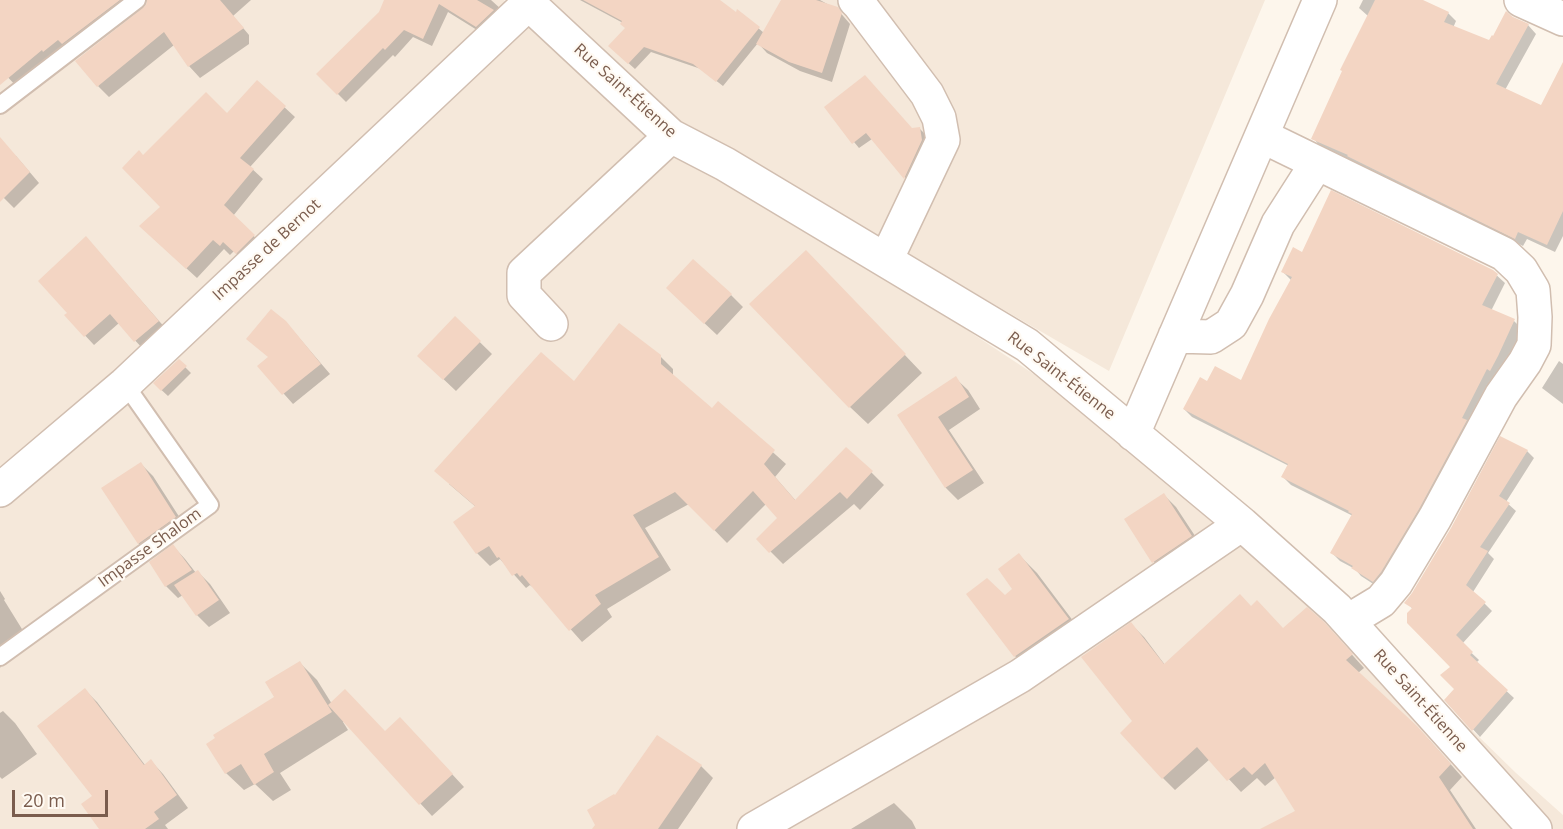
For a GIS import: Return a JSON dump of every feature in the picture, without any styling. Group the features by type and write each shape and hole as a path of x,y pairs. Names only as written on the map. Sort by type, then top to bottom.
{"street":[{"path":"855,0 927,94 939,118 943,140 886,260"},
{"path":"1133,434 1320,0"},
{"path":"1521,0 1563,19"},
{"name":"Rue Saint-Étienne","path":"527,2 671,136 724,164 1027,345 1242,524 1337,609 1535,829"},
{"name":"Impasse de Bernot","path":"0,490 125,384 527,2"},
{"path":"551,324 524,295 524,273 671,136"},
{"path":"1262,136 1504,254 1521,270 1533,291 1534,345 1525,362 1501,396 1435,518 1396,583 1381,600 1348,621"},
{"path":"1175,336 1211,337 1231,324 1247,295 1278,224 1317,163"},
{"path":"754,829 1020,676 1242,524"}],"lane":[{"path":"0,105 137,0"},
{"name":"Impasse Shalom","path":"0,657 210,505 125,384"}],"shaded area":[{"path":"0,0 504,0 520,17 976,336 1260,523 1516,773 1563,815 1563,829 0,829"},
{"path":"508,0 1265,0 1109,371 682,123"}],"building":[{"path":"0,0 120,0 62,44 58,40 43,52 42,50 0,85"},
{"path":"147,0 220,0 244,28 188,67 164,32 97,87 75,61 143,8"},
{"path":"384,0 477,0 494,10 476,27 439,4 423,39 404,30 337,95 316,74 379,12"},
{"path":"583,0 720,0 736,12 737,9 760,27 716,82 693,64 644,47 628,64 608,46 625,28 620,24 622,21"},
{"path":"781,0 816,0 838,7 842,13 822,73 789,62 756,44"},
{"path":"1375,0 1423,0 1449,12 1444,22 1489,40 1506,11 1529,24 1496,84 1541,105 1563,62 1563,211 1547,245 1518,232 1515,239 1348,155 1311,139 1342,71 1340,70"},
{"path":"865,75 912,128 920,127 922,140 904,179 866,133 852,144 824,107"},
{"path":"257,80 286,106 240,158 254,169 224,205 255,235 236,254 223,242 220,246 213,240 186,269 139,226 160,207 122,168 139,150 143,155 206,92 227,113"},
{"path":"0,137 30,172 0,202"},
{"path":"1331,190 1493,270 1498,274 1482,305 1515,319 1490,371 1487,369 1462,418 1467,420 1419,509 1373,582 1351,568 1353,566 1330,553 1352,514 1349,511 1281,477 1288,464 1183,409 1200,377 1207,381 1215,366 1241,380 1269,319 1292,277 1281,272 1293,247 1302,252"},
{"path":"86,236 159,321 134,342 110,314 84,337 64,315 67,313 38,281"},
{"path":"806,250 906,354 849,408 749,304"},
{"path":"693,259 732,294 704,324 666,288"},
{"path":"271,309 286,321 321,364 282,395 257,366 268,357 246,339"},
{"path":"455,316 481,341 443,380 417,356"},
{"path":"619,323 661,355 661,364 712,408 718,401 775,450 764,464 795,500 846,447 873,471 847,499 840,492 769,553 756,539 777,518 753,491 714,531 675,492 633,515 659,557 595,595 601,604 569,631 522,575 520,577 517,573 512,576 489,546 476,554 453,522 475,506 434,471 541,352 574,381"},
{"path":"179,359 187,366 161,391 153,383"},
{"path":"956,376 969,397 938,417 973,470 945,488 897,415"},
{"path":"1500,436 1528,450 1499,496 1510,503 1480,547 1488,551 1466,585 1486,602 1456,635 1473,652 1470,655 1508,690 1472,731 1444,700 1454,689 1440,675 1450,667 1407,623 1407,613 1412,608 1404,603 1451,528"},
{"path":"141,462 176,517 138,544 101,488"},
{"path":"1164,493 1192,536 1152,563 1124,519"},
{"path":"173,544 192,570 165,587 149,562"},
{"path":"1019,553 1069,619 1014,657 966,594 987,578 1005,595 1012,589 998,569"},
{"path":"198,570 219,600 196,616 174,585"},
{"path":"1240,594 1251,606 1257,600 1283,628 1307,607 1324,622 1353,654 1346,660 1417,726 1451,764 1439,777 1473,829 1260,829 1295,811 1265,763 1252,775 1244,767 1227,781 1197,747 1162,779 1120,733 1132,721 1081,657 1131,622 1164,664"},
{"path":"300,661 332,712 264,754 274,772 254,785 241,764 225,774 206,744 215,738 213,735 274,697 265,682"},
{"path":"85,688 144,765 151,759 177,795 154,812 159,819 145,829 99,829 81,804 92,796 37,726"},
{"path":"345,689 385,731 400,717 453,774 419,805 328,705"},
{"path":"657,735 702,765 658,829 592,829 595,825 587,810 615,795"}]}
